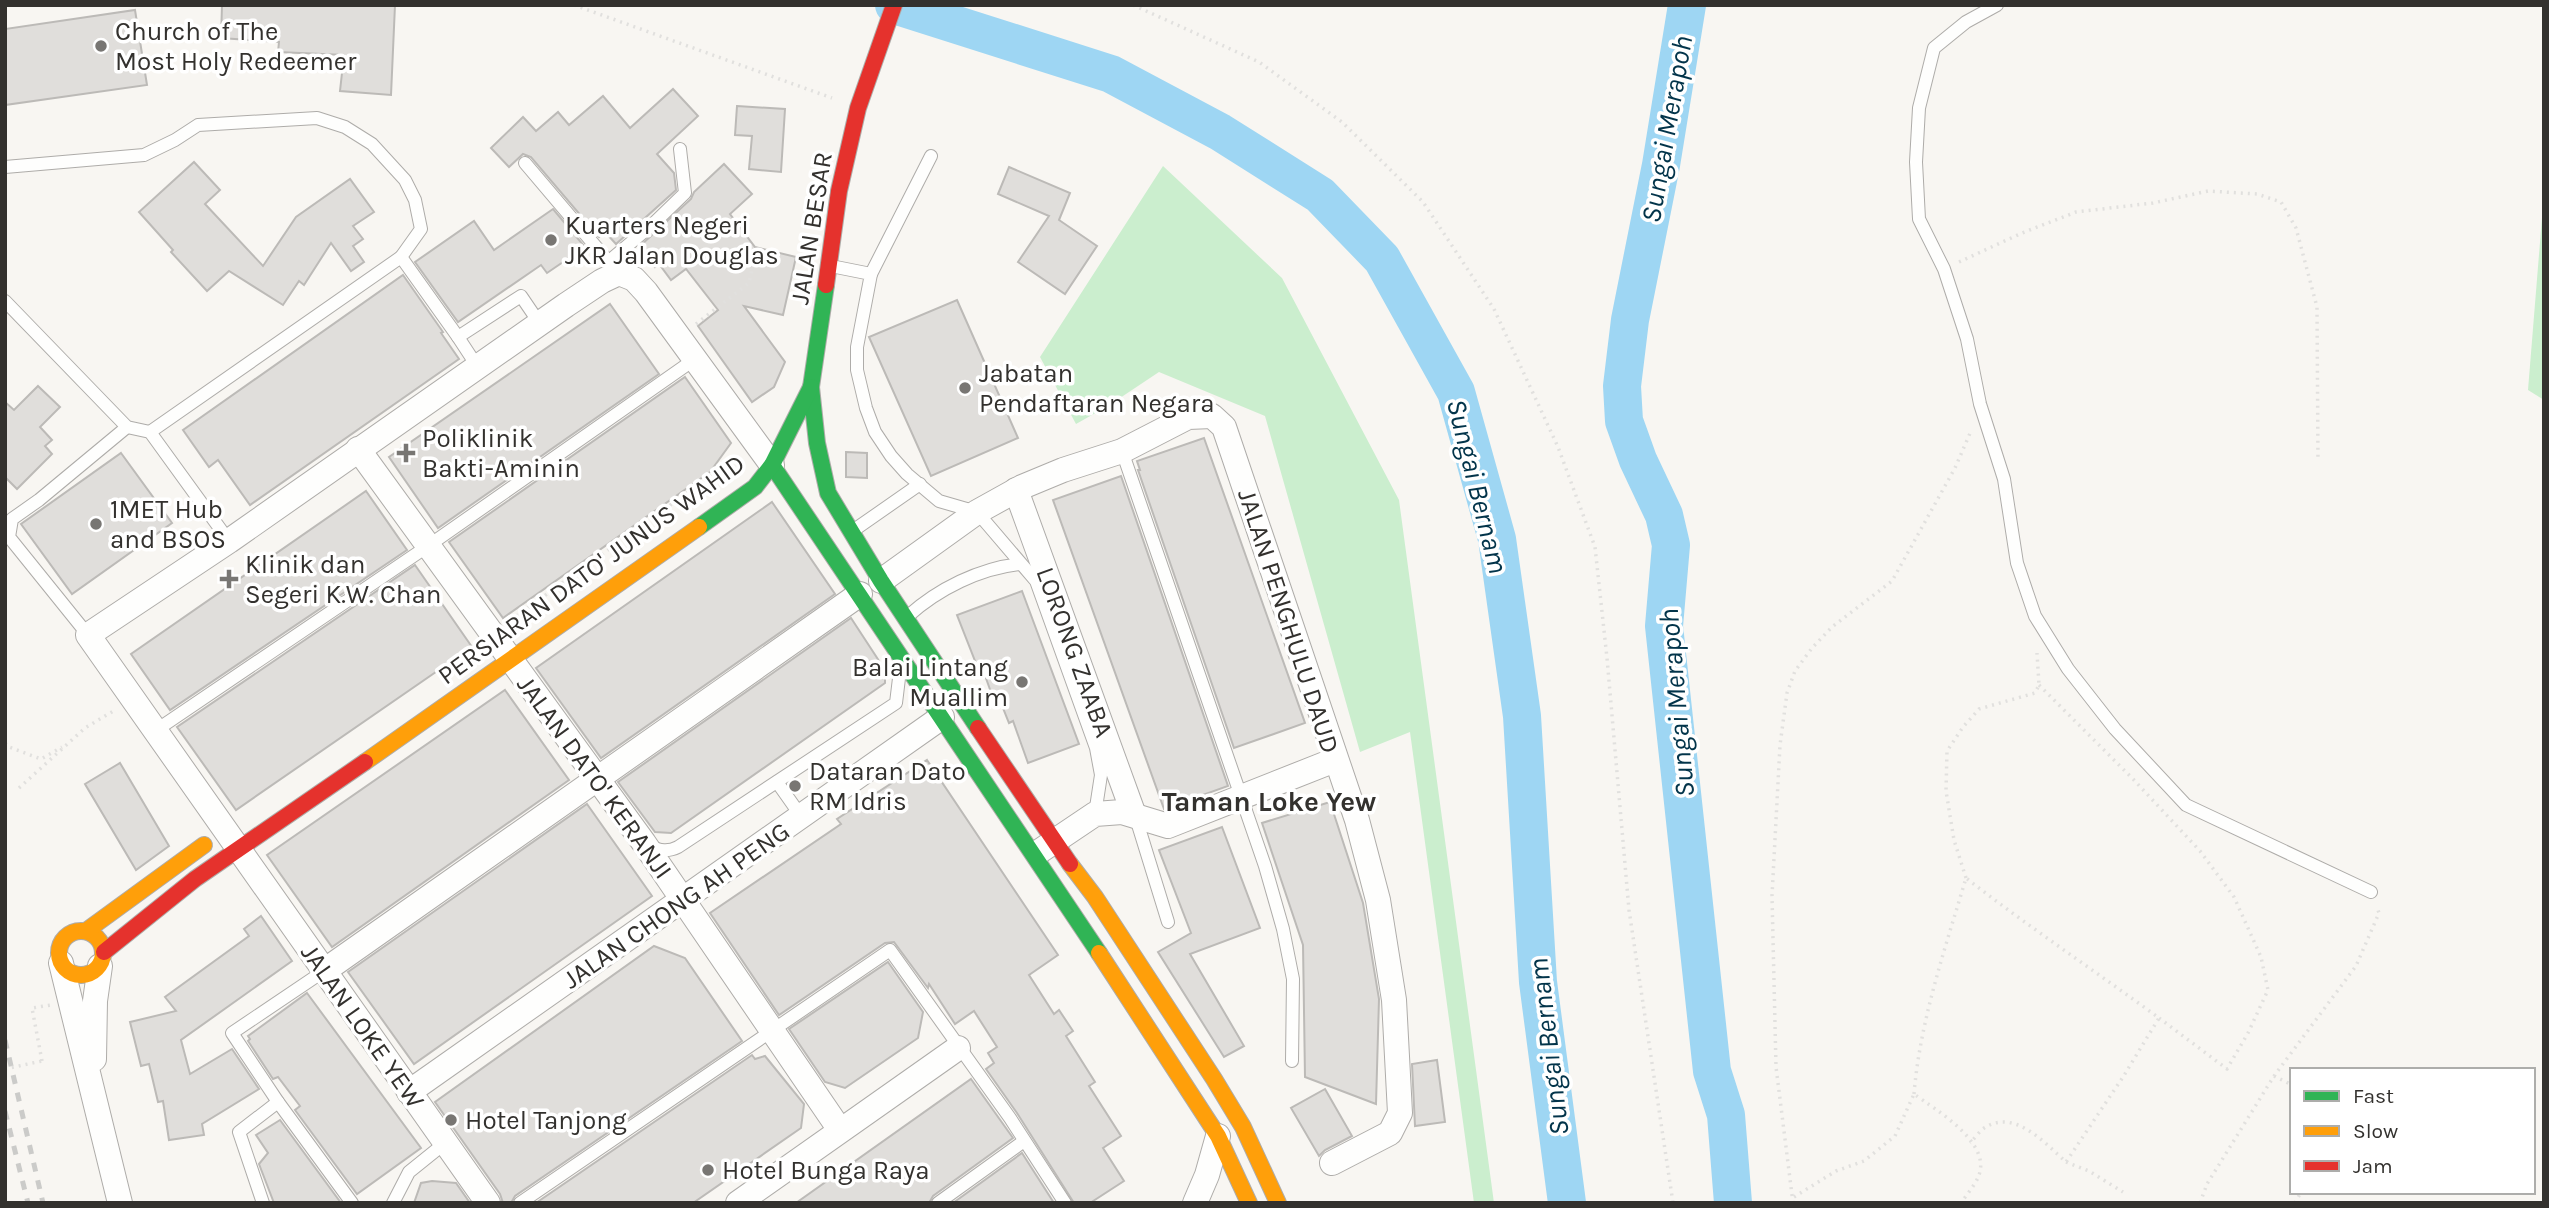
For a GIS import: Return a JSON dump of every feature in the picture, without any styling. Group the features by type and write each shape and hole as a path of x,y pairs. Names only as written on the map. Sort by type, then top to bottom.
{"main road":[{"name":"JALAN BESAR","path":"811,387 839,191 858,108 894,5"},
{"path":"772,465 811,387"},
{"path":"811,387 817,443 828,493 850,533 1053,842 1095,897 1214,1079 1243,1127 1278,1203"},
{"path":"772,465 828,493"},
{"path":"772,465 1124,990 1218,1136 1250,1203"},
{"name":"PERSIARAN DATO' JUNUS WAHID","path":"744,470 772,465"},
{"name":"PERSIARAN DATO' JUNUS WAHID","path":"86,931 233,834 501,642 755,487 772,465"},
{"name":"PERSIARAN DATO' JUNUS WAHID","path":"102,959 195,879 233,834"},
{"path":"86,931 98,938 102,959 94,971 72,974 61,963 59,949 71,932 86,931"}],"street":[{"path":"89,635 229,541 602,281 613,268 634,279 646,292 772,465"},
{"name":"JALAN PENGHULU DAUD","path":"881,581 977,512 1016,490 1063,470 1122,451 1188,417 1212,416 1224,427 1357,820 1378,900 1394,1000 1400,1113 1390,1133 1332,1163"},
{"name":"JALAN DATO' KERANJI","path":"358,449 501,642 644,843 839,1130"},
{"name":"LORONG ZAABA","path":"1016,490 1135,815"},
{"path":"324,971 860,594"},
{"name":"JALAN LOKE YEW","path":"89,635 155,732 233,834 324,971 488,1203"},
{"name":"JALAN CHONG AH PENG","path":"410,1092 942,718"},
{"path":"1033,857 1095,814 1122,812 1168,826 1335,760"},
{"path":"92,1084 94,1001 102,959"},
{"path":"61,963 120,1203"},
{"path":"738,1203 958,1048"},
{"path":"1195,1203 1207,1175 1218,1136"}],"lane":[{"path":"1997,5 1966,22 1934,48 1919,108 1916,162 1919,219 1944,269 1966,339 1980,404 2004,479 2017,563 2035,615 2068,668 2115,729 2186,805 2371,892"},
{"path":"5,167 144,155 176,140 198,125 317,118 345,127 372,144 405,180 415,200 421,229 401,257 150,432"},
{"path":"525,163 613,268 685,193 680,149"},
{"path":"931,156 871,274 857,347 857,370 866,408 875,432 891,456 939,500 977,512 1036,581 1096,748 1101,775 1095,814"},
{"path":"401,257 477,366"},
{"path":"828,266 871,274"},
{"path":"458,337 521,296 540,324"},
{"path":"5,301 127,427 150,432 229,541"},
{"path":"155,732 428,546 695,359"},
{"path":"89,635 9,537 12,519 127,427"},
{"path":"1122,451 1265,866 1283,929 1293,979 1292,1061"},
{"path":"850,533 920,484"},
{"path":"906,618 928,598 940,592 998,566 1020,564"},
{"path":"644,843 657,850 671,851 896,703 902,659"},
{"path":"777,782 801,816"},
{"path":"1135,815 1168,922"},
{"path":"520,1203 890,950 1065,1203"},
{"path":"324,971 232,1033 278,1102 352,1203"},
{"path":"263,1203 239,1132 278,1102"},
{"path":"938,1203 1024,1141"},
{"path":"393,1203 409,1172 446,1143"}],"path":[{"path":"574,5 858,108"},
{"path":"1133,5 1259,62 1342,122 1423,202 1494,309 1558,447 1595,547 1629,910 1673,1203"},
{"path":"1944,269 1979,251 2076,212 2153,203 2208,191 2257,194 2281,202 2296,228 2317,307 2318,461"},
{"path":"678,337 749,283 754,261"},
{"path":"1980,404 1955,468 1892,581 1832,627 1812,648 1795,671 1787,693 1780,745 1772,896 1776,1067 1793,1200 1836,1171 1864,1161 1895,1136 1914,1094 1917,1063 1931,1004 1966,878 1954,840 1946,791 1947,751 1962,727 1979,709 2035,692 2039,685 2037,650"},
{"path":"501,642 737,459 737,452"},
{"path":"1966,878 2227,1069 2268,990 2261,957 2234,897 2200,851 2039,685"},
{"path":"19,788 85,728 132,699"},
{"path":"5,743 41,759 69,744"},
{"path":"2200,1203 2207,1184 2273,1076 2356,966 2379,913 2371,892"},
{"path":"5,1069 43,1061 32,1008 70,1002"},
{"path":"2066,1162 2159,1018"},
{"path":"2273,1076 2290,1084"},
{"path":"1914,1094 1960,1127 1981,1159 1979,1175 1961,1203"},
{"path":"1970,1143 1986,1126 2009,1122 2035,1135 2066,1162 2089,1171 2123,1192"}],"green space":[{"path":"1163,166 1282,278 1399,500 1494,1203 1474,1203 1410,732 1360,752 1265,416 1159,372 1076,424 1040,357"},
{"path":"2544,193 2544,400 2528,390"}],"building":[{"path":"222,5 395,5 391,95 340,91 344,55 278,52 279,42 221,38"},
{"path":"135,10 147,85 5,105 5,29"},
{"path":"673,89 698,116 657,154 674,173 676,190 616,244 605,232 599,237 531,157 523,154 509,167 491,148 523,117 536,131 558,112 569,125 603,96 630,128"},
{"path":"737,106 785,109 781,172 749,169 752,136 735,135"},
{"path":"194,162 220,190 205,204 263,266 296,217 350,179 374,212 353,226 363,239 353,246 364,262 351,271 331,243 304,285 299,281 283,305 229,271 207,291 139,212"},
{"path":"724,164 752,194 730,214 755,247 796,257 783,315 744,306 785,362 774,387 752,402 698,326 718,310 686,269 671,280 659,264 655,267 640,246"},
{"path":"1009,167 1070,193 1059,220 1097,246 1065,294 1018,262 1049,216 998,194"},
{"path":"553,209 585,247 547,273 541,265 458,322 415,262 474,221 494,250"},
{"path":"403,275 459,359 250,505 218,460 209,467 183,430"},
{"path":"957,300 1018,438 931,476 869,337"},
{"path":"610,304 659,374 438,528 389,457"},
{"path":"685,377 731,443 710,472 503,618 449,542"},
{"path":"38,386 60,407 40,427 52,440 45,446 52,454 17,489 5,477 5,402 14,410"},
{"path":"1204,438 1305,723 1234,748 1137,461"},
{"path":"846,452 867,453 867,478 846,477"},
{"name":"1MET Hub and BSOS","path":"121,453 172,523 72,594 21,524"},
{"path":"1121,476 1228,786 1164,809 1053,500"},
{"path":"366,491 407,550 170,710 131,654"},
{"path":"772,502 835,594 601,758 536,668"},
{"path":"415,565 472,647 236,810 177,727"},
{"name":"Balai Lintang Muallim","path":"1022,591 1079,744 1028,763 1013,721 1009,723 997,693 992,695 983,670 979,671 957,615"},
{"path":"851,618 885,670 885,683 671,833 655,832 618,782"},
{"path":"505,690 569,780 332,947 267,855"},
{"path":"927,760 1058,955 1029,975 1054,1014 1059,1010 1073,1031 1066,1036 1095,1082 1089,1086 1121,1136 1103,1148 1124,1181 1090,1203 1074,1203 986,1069 994,1063 988,1053 997,1047 974,1011 955,1024 929,984 928,988 894,942 885,943 779,1015 710,913 841,824 837,819"},
{"path":"120,763 169,846 136,870 85,784"},
{"path":"1330,802 1363,903 1379,999 1376,1104 1305,1077 1303,945 1262,823"},
{"path":"587,804 652,896 414,1064 348,972"},
{"path":"1222,827 1260,928 1190,954 1244,1046 1224,1057 1158,952 1191,933 1159,850"},
{"path":"261,916 292,961 181,1040 190,1074 232,1049 259,1089 202,1124 204,1135 169,1140 163,1101 158,1102 149,1064 141,1066 130,1022 176,1011 165,997 249,936 244,929"},
{"path":"654,946 685,958 742,1041 515,1196 511,1203 503,1203 500,1194 435,1102"},
{"path":"888,962 923,1012 918,1038 845,1088 825,1082 789,1029"},
{"path":"307,993 421,1148 357,1194 295,1110 300,1106 278,1077 273,1079 248,1041 248,1036"},
{"path":"752,1055 755,1059 765,1056 804,1104 801,1128 693,1203 536,1203"},
{"path":"1437,1060 1445,1122 1415,1126 1412,1064"},
{"path":"971,1079 1013,1138 933,1196 929,1203 796,1203"},
{"path":"1325,1089 1352,1136 1319,1156 1291,1108"},
{"path":"280,1120 341,1203 274,1203 259,1164 268,1153 256,1135"},
{"path":"1022,1153 1054,1203 953,1203"},
{"path":"421,1183 456,1183 470,1203 414,1203"}],"waterway":[{"name":"Sungai Bernam","path":"894,5 1111,74 1220,132 1320,195 1382,259 1456,392 1497,539 1522,716 1538,982 1567,1203"},
{"name":"Sungai Merapoh","path":"1687,5 1661,165 1630,320 1622,386 1624,421 1638,460 1664,515 1671,545 1664,626 1712,1071 1726,1115 1733,1203"}],"railway":[{"path":"5,1040 43,1203"},
{"path":"5,1111 28,1203"}],"traffic: fast":[{"path":"826,285 811,387 817,443 828,493 881,581 978,728"},
{"path":"699,527 755,487 772,465 811,387"},
{"path":"772,465 1099,953"}],"traffic: slow":[{"path":"365,762 699,527"},
{"path":"86,931 204,845"},
{"path":"1070,864 1095,897 1214,1079 1243,1127 1278,1203"},
{"path":"81,931 90,932 97,937 102,944 103,953 102,962 97,969 90,974 81,975 72,974 65,969 60,962 59,953 60,944 65,937 72,932 81,931"},
{"path":"1099,953 1218,1136 1249,1203"}],"traffic: jam":[{"path":"826,285 839,191 858,108 894,5"},
{"path":"978,728 1070,864"},
{"path":"104,952 195,879 365,762"}],"place":[{"name":"Church of The Most Holy Redeemer","path":"101,46"},
{"name":"Kuarters Negeri JKR Jalan Douglas","path":"551,240"},
{"name":"Jabatan Pendaftaran Negara","path":"965,388"},
{"name":"Poliklinik Bakti-Aminin","path":"406,453"},
{"name":"1MET Hub and BSOS","path":"96,524"},
{"name":"Klinik dan Segeri K.W. Chan","path":"229,579"},
{"name":"Balai Lintang Muallim","path":"1022,682"},
{"name":"Dataran Dato RM Idris","path":"795,786"},
{"name":"Hotel Tanjong","path":"451,1120"},
{"name":"Hotel Bunga Raya","path":"708,1170"}],"district":[{"name":"Taman Loke Yew","path":"1269,801"}]}
